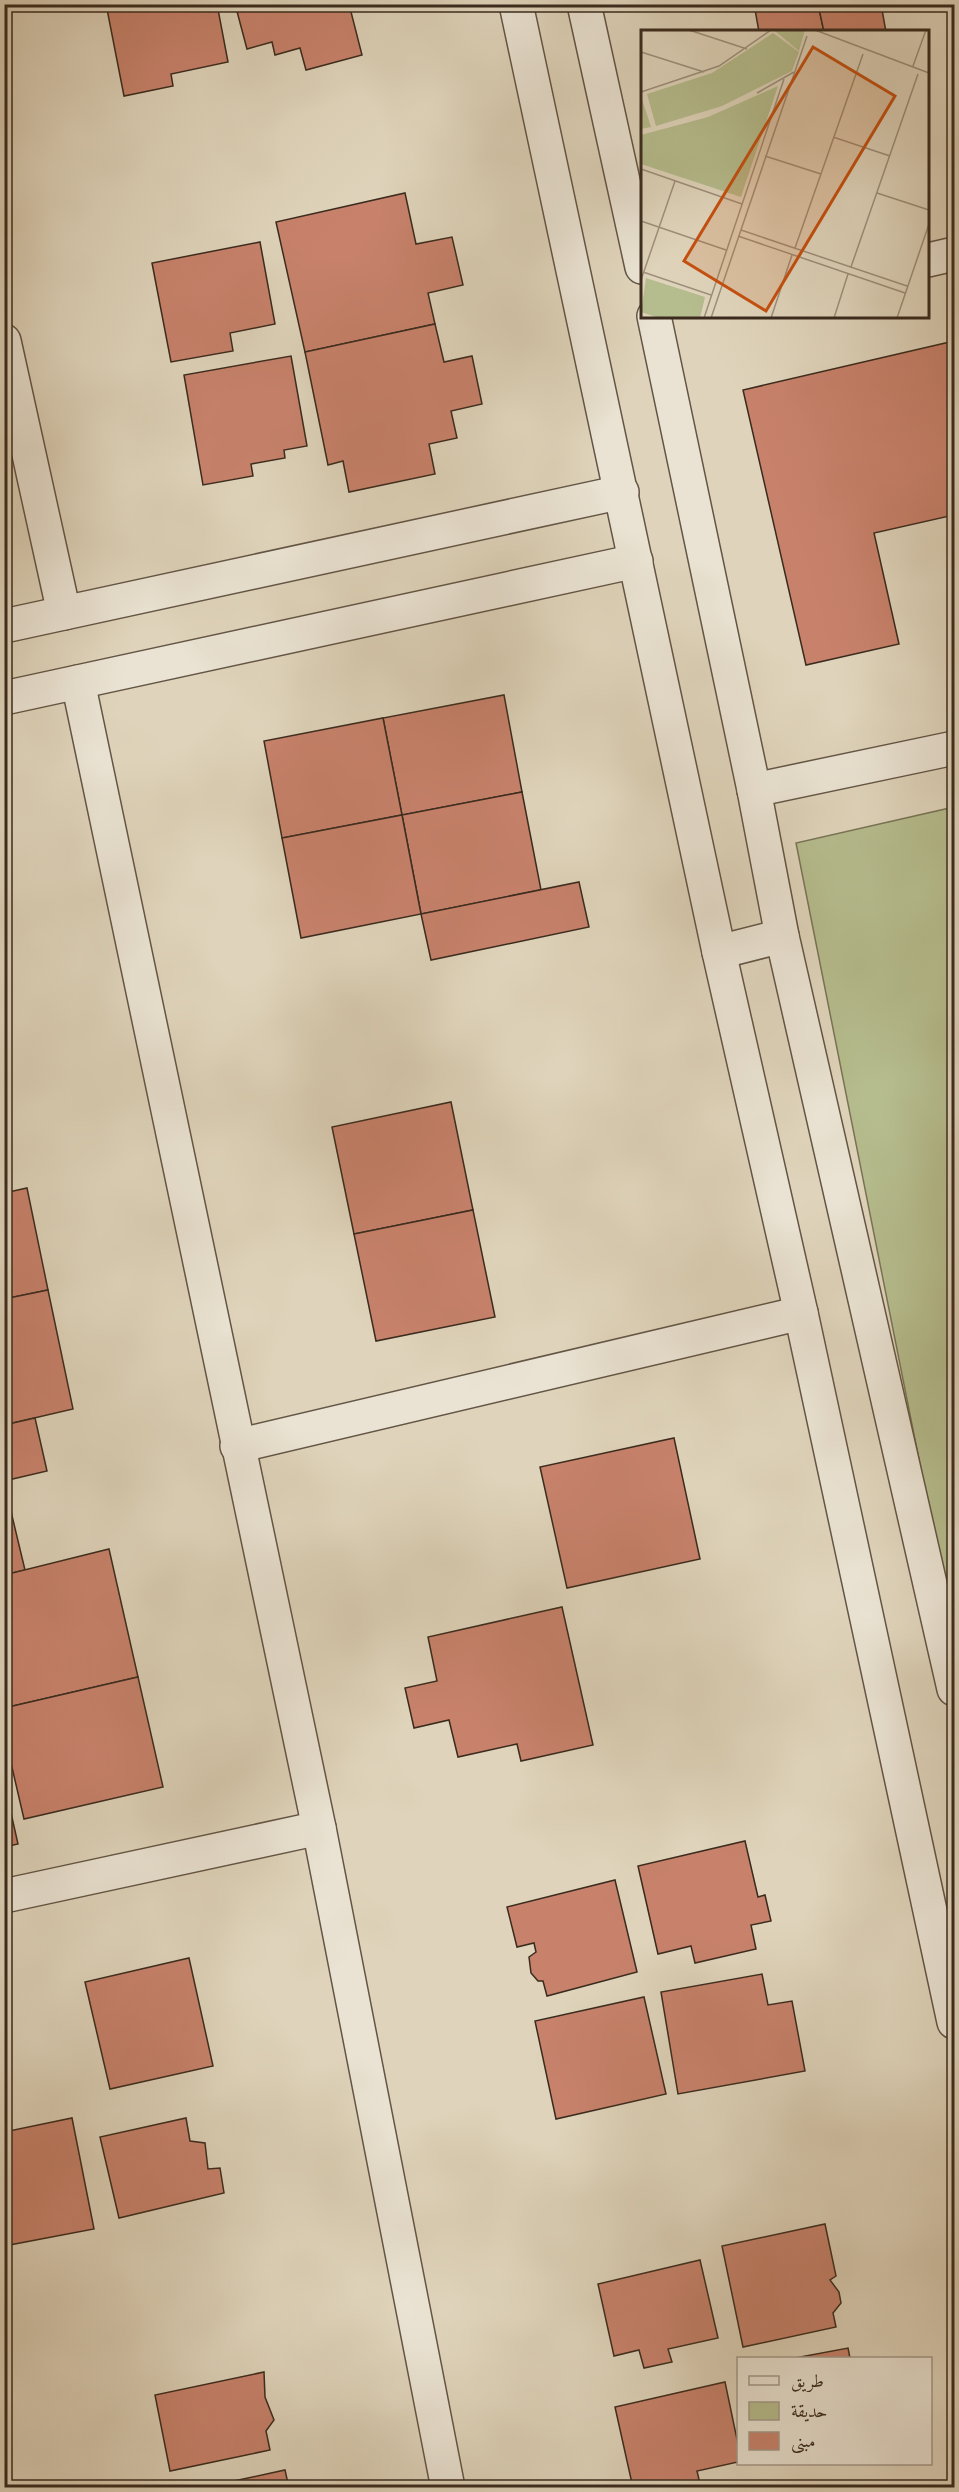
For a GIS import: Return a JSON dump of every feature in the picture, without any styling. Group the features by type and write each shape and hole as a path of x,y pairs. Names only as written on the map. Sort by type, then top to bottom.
{"street":[{"path":"516,4 719,951 801,1313 954,2022"},
{"path":"584,4 641,262"},
{"path":"929,260 954,254"},
{"path":"659,318 782,936 954,1689"},
{"path":"4,341 64,613"},
{"path":"4,626 622,492"},
{"path":"4,698 636,561"},
{"path":"78,682 319,1828 448,2487"},
{"path":"754,790 954,748"},
{"path":"719,951 782,936"},
{"path":"237,1446 801,1313"},
{"path":"4,1896 319,1828"}],"green space":[{"path":"954,807 954,1635 796,843"}],"building":[{"path":"106,4 217,4 228,62 171,74 173,86 124,96"},
{"path":"235,4 349,4 362,55 306,70 300,48 275,55 272,42 247,49"},
{"path":"754,4 818,4 824,30 759,30"},
{"path":"818,4 881,4 886,30 824,30"},
{"path":"405,193 416,244 452,237 463,285 428,293 435,324 305,352 276,222"},
{"path":"260,242 275,324 230,333 233,351 171,362 152,263"},
{"path":"435,324 444,362 472,356 482,404 451,411 457,438 429,444 435,474 349,492 343,461 328,465 305,352"},
{"path":"954,341 954,515 874,533 899,644 806,665 743,390"},
{"path":"291,356 307,446 284,450 285,458 251,464 253,476 203,485 184,375"},
{"path":"504,695 522,792 402,815 383,718"},
{"path":"383,718 402,815 282,838 264,741"},
{"path":"522,792 541,890 421,914 402,815"},
{"path":"402,815 421,914 301,938 282,838"},
{"path":"579,882 589,927 431,960 421,914"},
{"path":"451,1102 473,1210 354,1234 332,1127"},
{"path":"27,1188 48,1290 4,1299 4,1193"},
{"path":"473,1210 495,1317 376,1341 354,1234"},
{"path":"48,1290 73,1409 4,1425 4,1299"},
{"path":"35,1418 47,1471 4,1481 4,1425"},
{"path":"674,1438 700,1559 567,1588 540,1467"},
{"path":"4,1499 8,1499 25,1570 4,1575"},
{"path":"109,1549 138,1677 4,1708 4,1575"},
{"path":"562,1607 593,1745 521,1761 517,1744 458,1757 449,1720 414,1728 405,1688 437,1681 428,1637"},
{"path":"138,1677 163,1787 24,1819 4,1733 4,1708"},
{"path":"4,1782 18,1844 4,1847"},
{"path":"745,1841 758,1897 765,1895 771,1921 751,1925 756,1949 695,1963 691,1946 658,1954 638,1866"},
{"path":"615,1880 637,1972 547,1996 543,1981 538,1981 531,1973 529,1957 536,1952 534,1943 517,1947 507,1907"},
{"path":"189,1958 213,2066 110,2089 85,1982"},
{"path":"762,1974 768,2005 792,2001 805,2071 678,2094 661,1992"},
{"path":"644,1997 666,2094 556,2119 535,2021"},
{"path":"72,2118 94,2229 4,2246 4,2132"},
{"path":"186,2118 190,2141 205,2143 208,2169 220,2168 224,2193 119,2218 100,2137"},
{"path":"825,2224 836,2276 830,2280 839,2292 841,2303 833,2313 836,2327 743,2347 722,2246"},
{"path":"700,2260 718,2338 668,2349 672,2362 644,2368 639,2350 614,2356 598,2284"},
{"path":"848,2348 850,2357 800,2357"},
{"path":"264,2372 265,2397 274,2420 266,2431 270,2450 170,2471 155,2395"},
{"path":"725,2382 737,2439 737,2462 697,2471 701,2488 633,2488 615,2407"},
{"path":"285,2470 289,2488 201,2488"}]}
